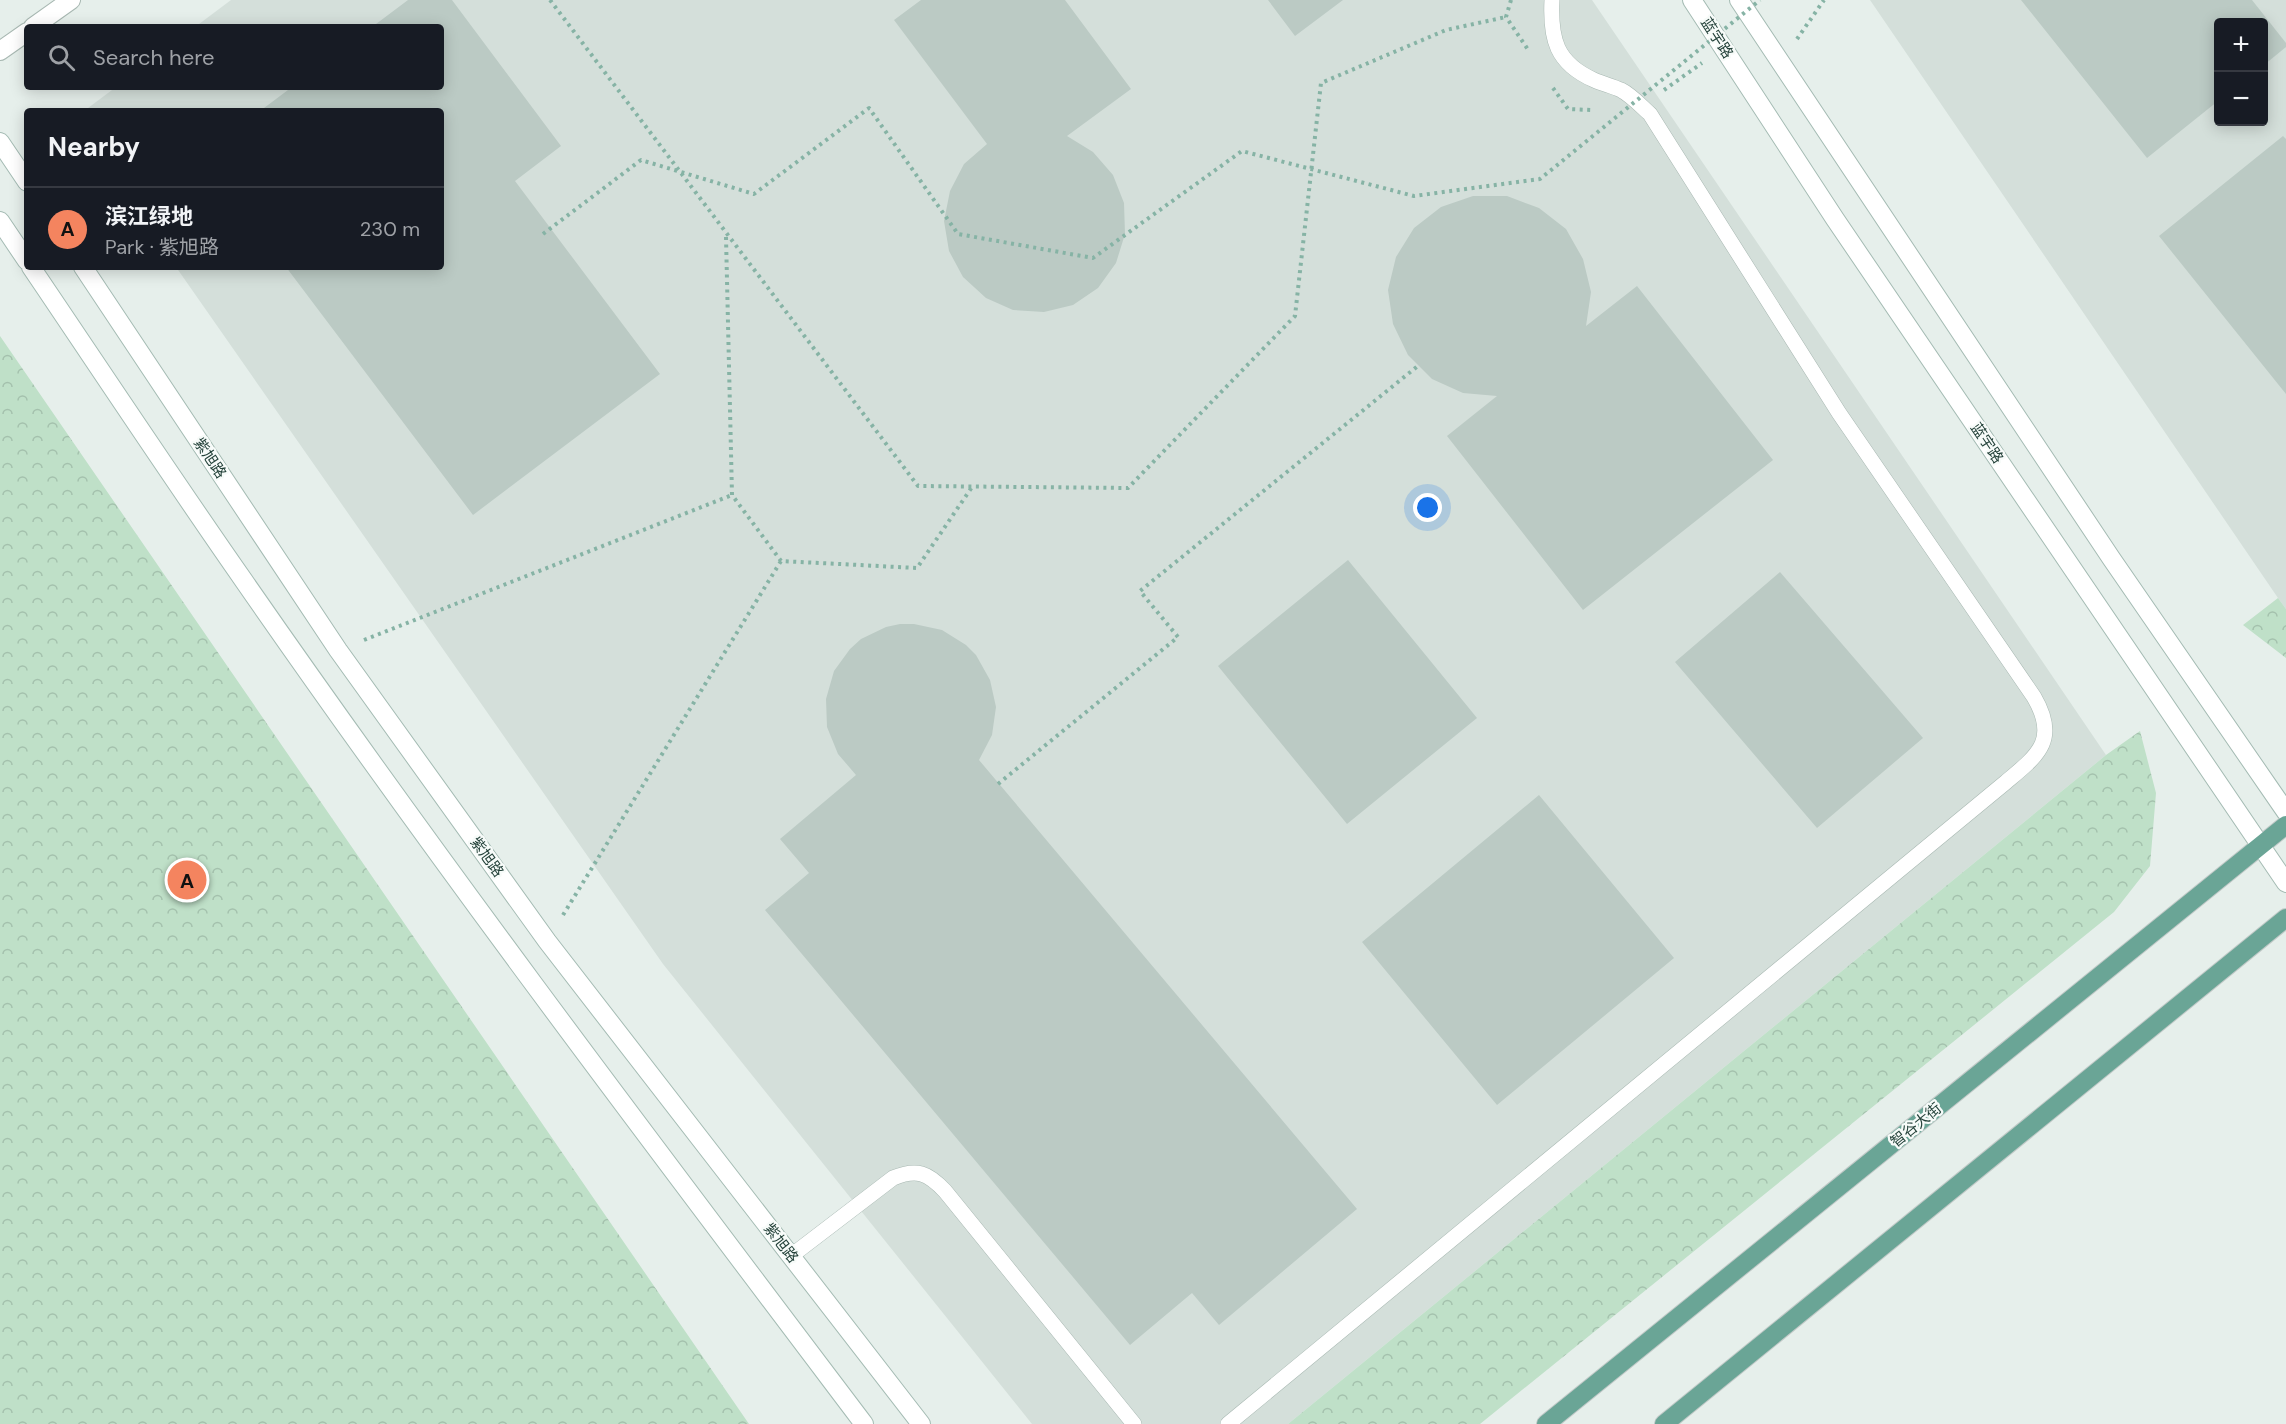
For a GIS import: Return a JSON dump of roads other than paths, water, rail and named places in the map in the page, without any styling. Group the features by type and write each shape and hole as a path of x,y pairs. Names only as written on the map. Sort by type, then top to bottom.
{"main road":[{"path":"37,24 70,0"},
{"name":"蓝宇路","path":"1692,0 1842,229 2286,883"},
{"path":"1739,0 2111,558 2286,812"},
{"path":"0,51 24,34"},
{"path":"0,142 24,178"},
{"path":"0,222 24,257"},
{"path":"33,270 243,580 387,782 593,1065 864,1424"},
{"name":"紫旭路","path":"85,270 338,650 547,941 921,1424"},
{"name":"智谷大街","path":"1546,1424 2286,825"},
{"path":"1664,1424 2286,918"}],"lane":[{"path":"1228,1424 2006,783 2034,758 2043,745 2046,723 2034,697 1839,413 1650,114 1623,91 1581,73 1559,52 1553,39 1552,0"},
{"path":"791,1256 893,1178 908,1172 924,1174 945,1191 1134,1424"}],"place":[{"name":"滨江绿地","path":"187,880"}]}
